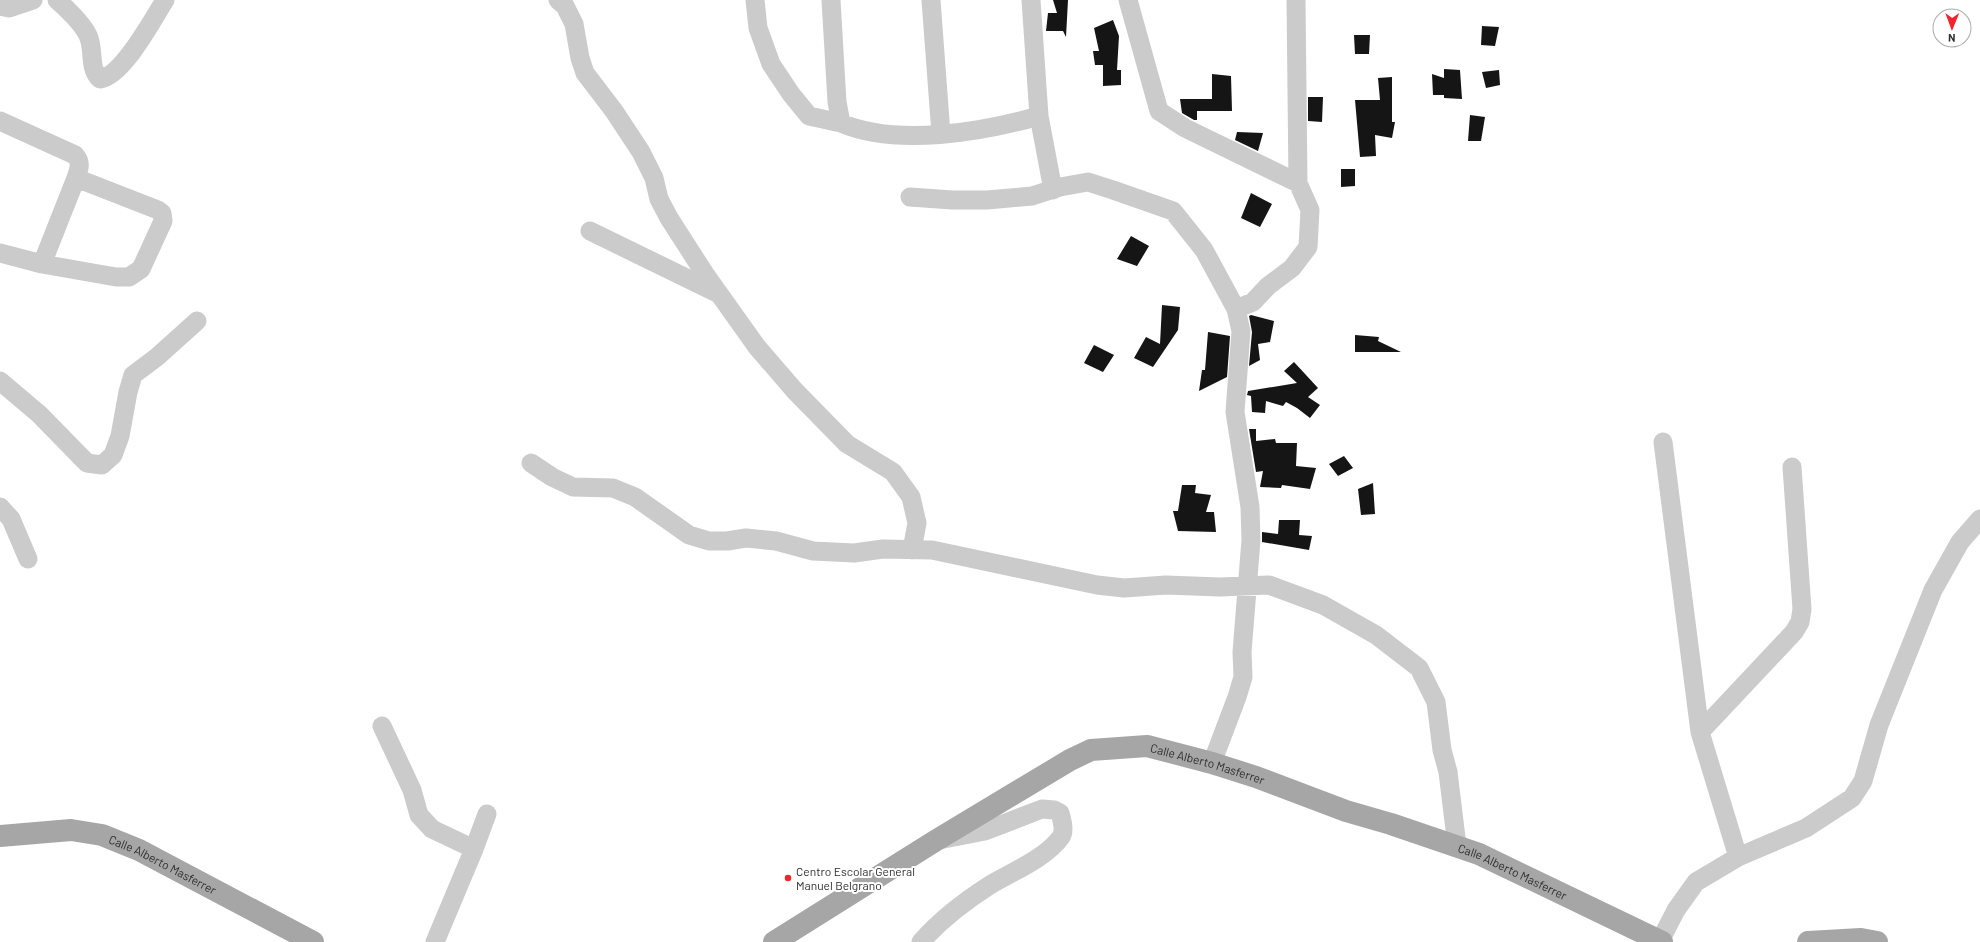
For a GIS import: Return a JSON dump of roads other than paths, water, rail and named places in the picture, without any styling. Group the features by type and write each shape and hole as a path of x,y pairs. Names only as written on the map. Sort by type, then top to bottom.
{"main road":[{"name":"Calle Alberto Masferrer","path":"774,942 935,841 1070,760 1091,750 1147,746 1212,762 1346,811 1457,846 1525,875 1661,942"},
{"name":"Calle Alberto Masferrer","path":"0,836 71,830 102,836 139,850 313,942"},
{"path":"1808,942 1861,940 1877,942"}],"street":[{"path":"0,6 9,8 33,0"},
{"path":"57,0 67,8 89,38 95,74 100,79 106,78 121,67 165,0"},
{"path":"558,0 565,6 574,24 585,74 614,111 641,152 654,178 659,199 666,212 757,347 795,391 836,434 847,444 893,472 911,497 917,523 912,550"},
{"path":"755,0 758,28 771,64 790,94 809,116 841,124 857,130 922,135 941,134 1005,125 1039,116"},
{"path":"831,0 837,102 841,124"},
{"path":"931,0 941,134"},
{"path":"1031,0 1039,116 1053,190"},
{"path":"1128,0 1160,111 1185,128 1298,183"},
{"path":"1236,309 1254,302 1268,286 1292,268 1308,247 1310,210 1298,183 1296,0"},
{"path":"0,120 75,155 80,160 80,166 76,178 42,264"},
{"path":"0,253 42,264 116,277 129,277 141,269 163,221 162,213 158,210 76,178"},
{"path":"910,198 987,200 1032,196 1088,182 1173,211 1204,250 1236,309 1241,331 1235,412 1250,507 1251,540 1242,652 1243,677 1237,697 1212,762"},
{"path":"590,230 720,294"},
{"path":"0,381 39,414 87,463 102,465 113,455 120,436 133,374 157,357 198,321"},
{"path":"1663,442 1700,732 1738,857"},
{"path":"531,463 552,477 573,487 613,488 635,497 689,534 709,541 727,541 746,538 776,542 813,551 854,553 883,549 932,550 1097,585 1124,588 1166,585 1220,587 1269,585 1324,605 1376,635 1419,668 1436,702 1442,750 1448,772 1457,846"},
{"path":"1700,732 1794,632 1800,622 1802,609 1792,467"},
{"path":"0,507 14,524 28,559"},
{"path":"1661,942 1676,910 1696,882 1738,857 1806,828 1852,798 1862,781 1879,725 1933,590 1960,542 1980,519"},
{"path":"382,726 412,790 419,815 432,829 474,849"},
{"path":"921,942 946,917 963,904 1048,851 1062,836 1063,824 1060,813 1054,810 1042,809 985,831 935,841"},
{"path":"435,942 487,814"}],"place":[{"name":"Centro Escolar General Manuel Belgrano","path":"788,878"}]}
